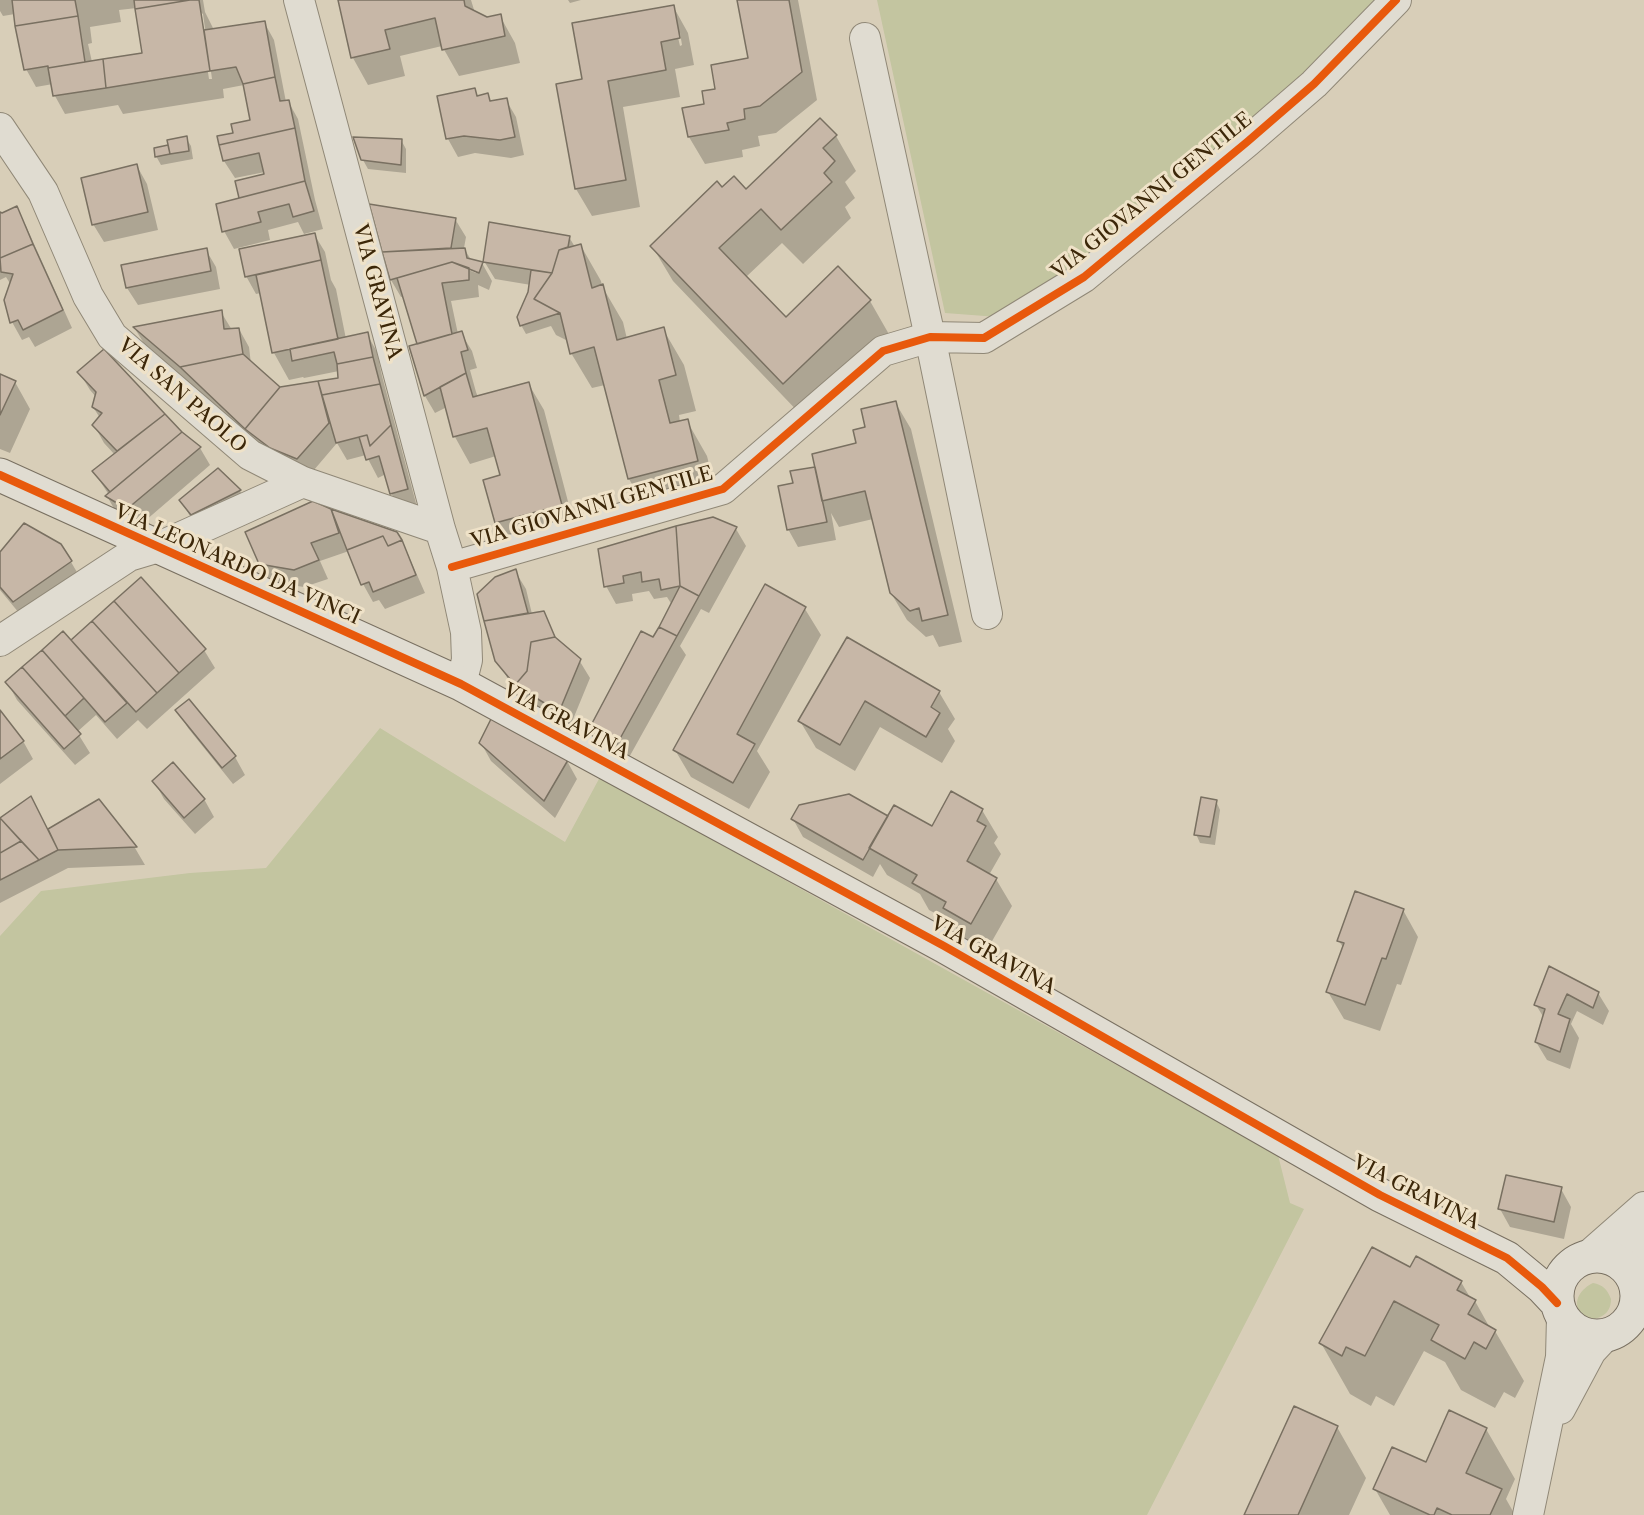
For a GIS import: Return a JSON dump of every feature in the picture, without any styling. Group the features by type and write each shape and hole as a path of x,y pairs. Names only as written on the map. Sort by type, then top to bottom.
{"street":[{"name":"VIA GRAVINA","path":"299,0 452,567 466,632 467,660 461,684 944,946 1380,1195 1507,1258"},
{"name":"VIA GIOVANNI GENTILE","path":"452,567 723,489 884,351 930,336 984,338 1084,277 1314,84 1396,0"},
{"path":"865,38 930,336 987,614"},
{"name":"VIA SAN PAOLO","path":"0,128 43,192 88,296 112,336 250,455 303,482 440,529"},
{"name":"VIA LEONARDO DA VINCI","path":"0,475 461,684"},
{"path":"0,641 129,556 159,547 303,482"},
{"path":"1528,1515 1561,1357 1559,1284 1577,1263 1644,1207"},
{"path":"1542,1450 1562,1406 1592,1352 1626,1324 1634,1310 1636,1289 1634,1242 1644,1219"},
{"path":"1507,1258 1577,1263 1595,1257 1614,1260 1635,1278"},
{"path":"1507,1258 1542,1287 1570,1326 1581,1333 1593,1336 1626,1324"}],"green space":[{"path":"877,0 1378,0 1308,74 1082,267 998,317 945,313"},
{"path":"380,728 565,842 600,777 1278,1155 1290,1203 1304,1209 1147,1515 0,1515 0,936 41,891 190,873 266,868"},
{"path":"1593,1283 1604,1288 1611,1301 1607,1312 1598,1318 1590,1319 1581,1314 1577,1304 1585,1288"}],"building":[{"path":"12,0 75,0 78,16 15,26"},
{"path":"134,0 190,0 135,9"},
{"path":"199,0 210,71 106,88 103,59 142,53 135,9"},
{"path":"338,0 464,0 465,6 487,17 501,14 505,36 442,50 435,18 385,30 390,49 351,58"},
{"path":"737,0 789,0 802,72 760,106 744,109 745,119 727,123 729,130 688,137 682,108 704,104 702,91 715,89 711,65 748,58"},
{"path":"674,5 680,38 661,42 666,70 608,81 626,180 575,189 556,84 582,79 572,23"},
{"path":"78,16 85,62 24,70 15,26"},
{"path":"265,21 275,77 243,84 236,67 210,71 204,30"},
{"path":"103,59 106,88 53,96 48,68"},
{"path":"275,77 280,101 289,100 295,128 219,145 217,136 233,133 231,124 250,120 243,84"},
{"path":"475,88 477,96 488,93 490,101 507,98 515,137 500,140 464,136 446,139 437,96"},
{"path":"820,118 837,135 823,148 835,161 824,173 832,182 781,230 761,209 719,248 786,317 838,266 871,300 783,384 650,246 717,181 722,187 734,176 746,189"},
{"path":"295,128 305,181 239,198 235,181 264,174 259,153 223,161 219,145"},
{"path":"187,136 189,151 170,154 167,140"},
{"path":"353,137 402,139 401,165 361,160"},
{"path":"168,145 170,154 155,157 154,148"},
{"path":"137,164 148,212 92,225 81,178"},
{"path":"305,181 314,211 293,217 289,204 258,212 261,222 222,232 216,204"},
{"path":"369,204 456,218 451,248 382,252"},
{"path":"17,206 33,244 0,258 0,212"},
{"path":"489,222 570,236 568,247 559,250 552,273 483,262"},
{"path":"315,233 321,260 245,277 239,249"},
{"path":"33,244 63,310 23,330 18,320 10,323 4,300 13,274 1,272 0,258"},
{"path":"581,244 592,288 603,284 617,340 664,327 676,375 659,380 670,423 688,419 698,461 628,479 594,347 570,354 560,313 534,299 552,273 559,250"},
{"path":"207,248 211,271 126,288 121,265"},
{"path":"465,248 467,258 483,262 479,273 452,262 390,280 382,252"},
{"path":"321,260 338,339 272,353 256,275"},
{"path":"452,262 469,268 469,280 442,283 452,334 417,344 397,278"},
{"path":"531,270 552,273 534,299 560,313 520,326 517,317 528,292"},
{"path":"222,310 224,329 239,328 243,354 180,367 133,327"},
{"path":"462,331 468,350 461,352 466,373 424,396 409,346"},
{"path":"368,332 373,357 337,364 334,352 292,361 290,349"},
{"path":"104,349 165,414 117,451 92,425 102,413 92,407 96,392 77,372"},
{"path":"243,354 280,387 245,429 180,367"},
{"path":"373,357 380,384 322,395 318,381 338,378 337,364"},
{"path":"466,373 473,397 529,382 562,505 495,523 483,480 500,475 487,428 453,437 440,387"},
{"path":"0,374 16,381 0,415"},
{"path":"318,381 329,423 297,459 270,448 245,429 280,387"},
{"path":"380,384 391,425 370,446 367,435 336,443 322,395"},
{"path":"896,401 948,615 922,621 919,608 910,611 890,593 865,491 822,501 812,454 856,443 853,430 865,427 861,409"},
{"path":"165,414 182,432 110,492 92,471"},
{"path":"391,425 408,489 390,494 379,456 366,460 359,437 367,435 370,446"},
{"path":"182,432 201,447 127,509 105,496"},
{"path":"815,467 827,522 787,530 778,486 793,483 790,471"},
{"path":"218,468 241,490 191,515 179,500"},
{"path":"313,501 331,509 339,533 311,543 319,560 294,570 259,564 245,532"},
{"path":"331,509 397,532 402,540 388,546 383,536 347,550"},
{"path":"713,517 737,527 699,596 680,586 676,526"},
{"path":"24,523 61,544 72,561 13,602 0,587 0,552"},
{"path":"676,526 680,586 661,590 659,579 642,582 641,572 623,576 624,583 604,587 598,549"},
{"path":"383,536 388,546 402,540 416,575 373,592 369,582 361,585 347,550"},
{"path":"516,569 528,613 484,621 477,594 495,577"},
{"path":"141,577 206,649 179,673 114,601"},
{"path":"765,584 806,607 737,734 755,744 733,783 673,750"},
{"path":"680,586 699,596 677,636 659,627"},
{"path":"114,601 179,673 157,693 92,621"},
{"path":"544,611 555,637 531,642 527,671 515,685 495,661 484,621"},
{"path":"92,621 157,693 136,712 71,640"},
{"path":"659,627 677,636 617,744 589,729 641,631 653,637"},
{"path":"63,631 127,703 105,722 42,650"},
{"path":"555,637 581,659 559,712 515,685 527,671 531,642"},
{"path":"847,637 940,691 931,707 940,713 926,737 865,701 840,745 798,721"},
{"path":"42,650 84,698 65,716 22,667"},
{"path":"22,667 81,734 64,749 5,682"},
{"path":"189,699 236,756 222,768 175,710"},
{"path":"0,710 24,741 0,759"},
{"path":"492,717 568,760 544,801 479,743"},
{"path":"173,762 205,799 184,818 152,781"},
{"path":"951,791 983,809 977,821 986,826 967,861 997,878 971,924 943,908 946,902 912,883 917,875 869,848 894,805 932,826"},
{"path":"849,794 888,816 863,860 791,819 799,805"},
{"path":"31,796 58,850 39,860 0,818"},
{"path":"1201,797 1217,800 1210,837 1194,835"},
{"path":"99,799 137,847 58,850 48,829"},
{"path":"0,818 21,841 0,853"},
{"path":"21,841 39,860 0,880 0,853"},
{"path":"1355,891 1404,909 1386,959 1382,958 1365,1005 1326,992 1344,943 1337,941"},
{"path":"1549,966 1599,992 1593,1008 1567,994 1558,1014 1570,1019 1560,1052 1535,1042 1545,1009 1534,1005"},
{"path":"1506,1175 1562,1187 1554,1222 1498,1209"},
{"path":"1372,1247 1410,1267 1416,1256 1462,1281 1457,1290 1476,1300 1468,1314 1496,1330 1486,1349 1474,1342 1465,1359 1431,1340 1439,1325 1394,1301 1365,1356 1346,1347 1342,1356 1319,1343"},
{"path":"1294,1406 1338,1426 1298,1515 1244,1515"},
{"path":"1449,1410 1487,1428 1466,1473 1502,1489 1490,1515 1452,1515 1437,1508 1434,1515 1430,1515 1373,1489 1392,1447 1426,1462"}],"cycle path":[{"path":"452,567 723,489 883,351 930,337 984,338 1084,277 1314,84 1396,0"},
{"path":"0,475 461,684 944,946 1380,1195 1507,1258 1542,1287 1557,1303"}]}
